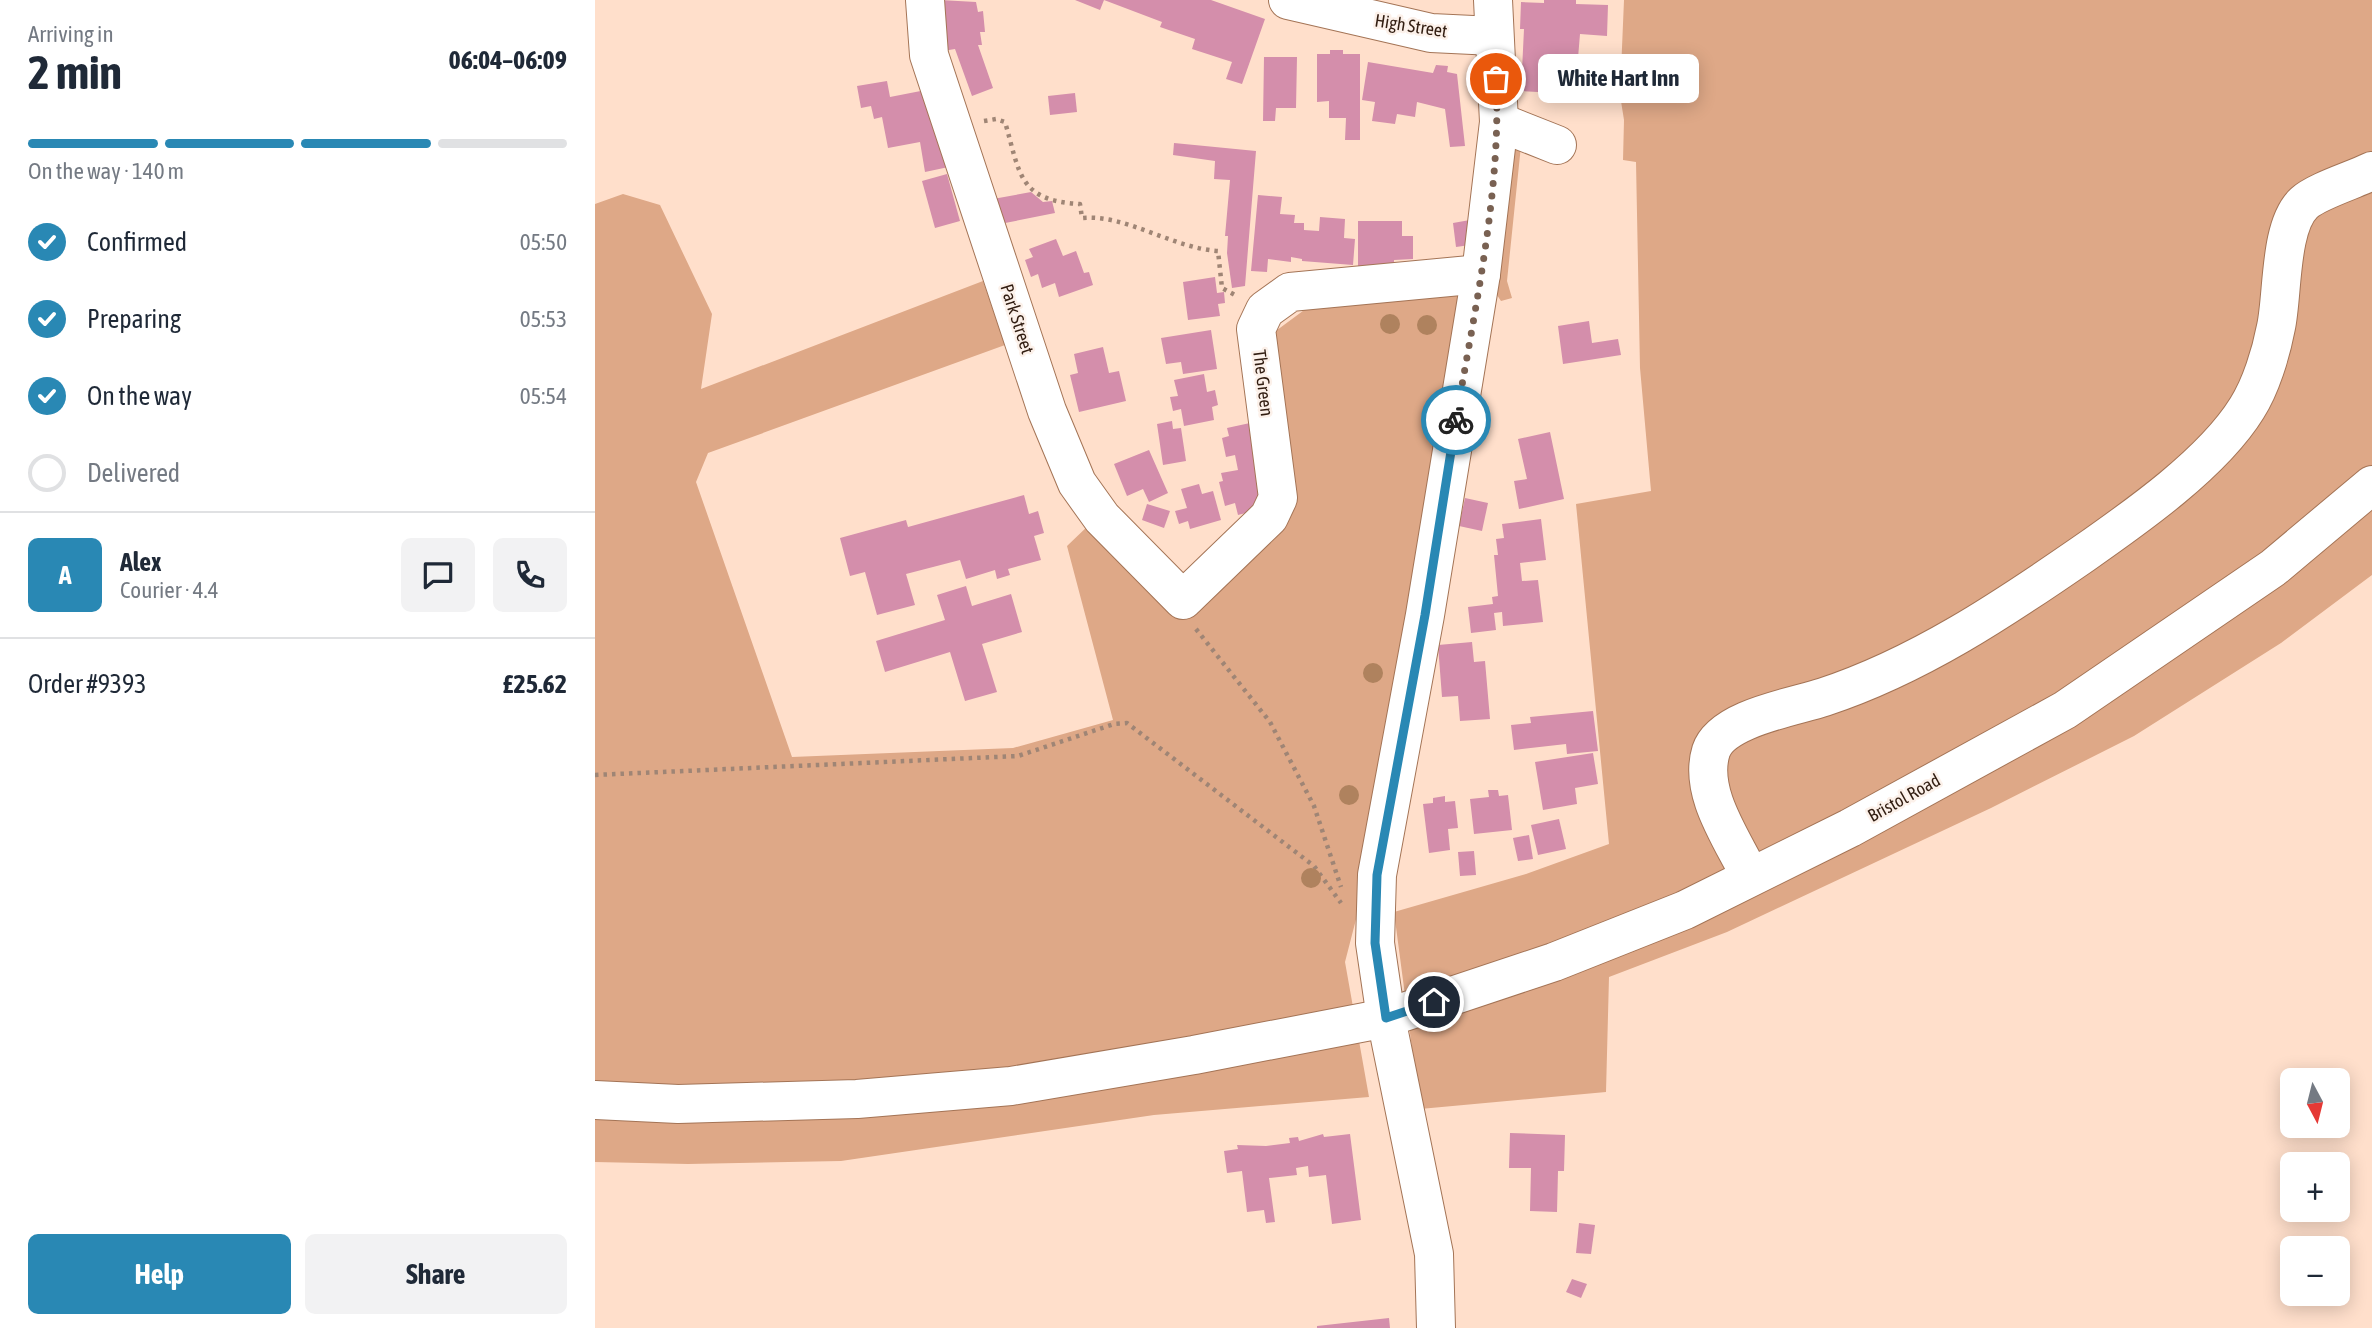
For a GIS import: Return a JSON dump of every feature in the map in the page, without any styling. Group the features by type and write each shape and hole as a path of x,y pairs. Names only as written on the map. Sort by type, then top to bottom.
{"street":[{"name":"Park Street","path":"925,0 929,55 1047,411 1077,483 1102,518 1183,600"},
{"name":"High Street","path":"1288,0 1431,33 1494,18"},
{"path":"1436,1328 1434,1254 1386,1018 1363,930 1377,875 1425,615 1481,274 1499,122 1494,18"},
{"path":"1499,122 1557,145"},
{"path":"1750,876 1710,793 1711,749 1727,730 1748,719 1827,696 1904,665 1998,612 2104,539 2194,467 2229,432 2248,407 2276,328 2288,240 2303,203 2372,171"},
{"name":"The Green","path":"1183,600 1269,517 1278,498 1256,329 1265,310 1290,292 1481,274"},
{"name":"Bristol Road","path":"595,1100 678,1104 843,1099 1011,1086 1194,1055 1386,1018 1554,962 1685,909 1850,828 2065,710 2273,568 2372,485"}],"path":[{"path":"974,122 996,119 1005,122 1022,181 1041,196 1062,203 1080,204 1082,218 1098,217 1185,245 1218,251 1222,286"},
{"path":"1183,600 1190,621 1271,722 1314,806 1363,930"},
{"path":"595,775 1018,756 1114,724 1127,723 1314,866 1363,930"}],"shaded area":[{"path":"1624,0 2372,0 2372,575 2281,643 2134,736 1991,808 1727,932 1609,977 1606,1092 1420,1109 1394,912 1526,874 1609,844 1576,504 1651,491 1640,368 1636,162 1623,160 1624,120 1620,95"},
{"path":"1522,136 1507,281 1512,298 1501,301 1491,286 1508,147"},
{"path":"623,194 660,205 712,314 701,389 983,281 1005,345 708,453 696,482 792,757 1013,748 1113,720 1067,546 1091,523 1176,616 1280,523 1269,336 1311,305 1459,292 1362,896 1345,962 1369,1097 1154,1115 841,1161 688,1164 595,1162 595,204"}],"building":[{"path":"940,0 976,2 978,12 983,11 985,32 980,32 982,45 978,45 993,88 972,96 955,49 943,51"},
{"path":"1075,0 1104,0 1100,10"},
{"path":"1104,0 1211,0 1265,19 1242,84 1226,79 1232,62 1192,49 1195,39 1160,27 1162,22"},
{"path":"1544,0 1576,0 1576,4 1608,5 1607,36 1580,34 1578,58 1552,57 1551,67 1577,69 1575,94 1521,91 1524,29 1520,29 1521,2 1544,3"},
{"path":"1330,50 1343,50 1343,54 1360,54 1360,140 1345,140 1346,118 1329,118 1329,101 1317,102 1317,54 1330,54"},
{"path":"1264,57 1297,57 1296,108 1276,108 1275,121 1263,121"},
{"path":"1368,62 1433,73 1436,65 1448,66 1447,72 1457,74 1465,146 1450,147 1445,109 1417,102 1415,117 1397,114 1395,124 1372,121 1375,102 1362,100"},
{"path":"1589,66 1621,68 1620,95 1587,93"},
{"path":"887,81 890,97 936,88 958,165 925,172 920,142 888,148 882,117 874,119 871,106 861,108 857,86"},
{"path":"1075,93 1077,112 1050,115 1048,96"},
{"path":"1174,143 1256,151 1245,286 1232,288 1227,253 1228,236 1225,236 1230,180 1214,179 1215,161 1173,155"},
{"path":"947,174 960,221 935,228 922,181"},
{"path":"1031,192 1043,202 1052,201 1055,213 1000,224 993,199"},
{"path":"1258,195 1282,197 1280,214 1295,215 1294,223 1304,223 1304,230 1319,231 1320,217 1345,219 1344,238 1355,239 1353,265 1302,261 1291,257 1291,262 1268,259 1267,272 1251,271"},
{"path":"1470,220 1470,245 1456,247 1453,223"},
{"path":"1358,221 1402,221 1402,236 1413,236 1413,259 1394,260 1394,273 1358,273"},
{"path":"1056,239 1063,256 1076,251 1084,273 1089,272 1093,285 1059,297 1055,283 1042,288 1038,274 1031,277 1025,260 1033,257 1029,249"},
{"path":"1215,277 1217,293 1224,292 1225,303 1218,304 1220,316 1188,320 1183,282"},
{"path":"1589,321 1592,343 1618,339 1621,355 1563,364 1558,326"},
{"path":"1211,330 1217,369 1183,374 1181,362 1166,364 1161,338"},
{"path":"1103,347 1109,373 1119,371 1126,401 1079,412 1070,375 1078,373 1074,354"},
{"path":"1204,374 1207,392 1215,390 1218,405 1212,407 1214,420 1184,426 1181,409 1173,411 1170,397 1178,396 1174,380"},
{"path":"1172,421 1173,429 1181,428 1186,461 1163,465 1157,424"},
{"path":"1250,423 1269,507 1238,515 1235,503 1225,506 1219,482 1223,481 1221,473 1238,470 1235,455 1226,457 1222,438 1229,436 1227,428"},
{"path":"1550,432 1564,499 1519,509 1514,481 1527,479 1518,439"},
{"path":"1149,450 1168,493 1149,502 1143,489 1127,496 1114,464"},
{"path":"1199,484 1202,494 1213,491 1221,520 1190,529 1188,521 1179,524 1175,511 1187,508 1181,489"},
{"path":"1024,495 1029,514 1038,511 1044,533 1034,536 1041,560 1008,569 1010,575 997,579 995,570 966,579 960,560 906,574 915,605 877,615 865,572 850,576 840,538 906,520 908,527"},
{"path":"1465,498 1488,503 1482,531 1459,526"},
{"path":"1147,504 1170,511 1164,528 1142,520"},
{"path":"1541,519 1546,560 1520,563 1522,581 1538,580 1543,622 1503,626 1502,612 1494,613 1496,630 1471,633 1468,607 1493,604 1492,597 1498,596 1494,555 1498,555 1496,539 1504,538 1502,524"},
{"path":"966,586 972,606 1011,594 1022,632 982,644 997,692 965,701 950,652 885,672 876,641 945,620 937,595"},
{"path":"1472,642 1474,662 1485,661 1490,719 1460,721 1458,696 1442,697 1438,645"},
{"path":"1593,711 1598,751 1567,754 1566,744 1514,750 1511,725 1531,723 1530,717"},
{"path":"1593,753 1598,784 1575,788 1577,804 1543,810 1535,762"},
{"path":"1488,790 1498,790 1499,796 1508,795 1512,830 1474,834 1470,799 1489,797"},
{"path":"1445,796 1445,802 1455,801 1458,828 1448,829 1450,850 1429,853 1423,804 1433,803 1433,798"},
{"path":"1559,819 1566,849 1538,855 1531,825"},
{"path":"1529,835 1533,859 1518,861 1513,838"},
{"path":"1474,851 1476,875 1460,876 1458,852"},
{"path":"1510,1133 1565,1135 1564,1171 1558,1171 1557,1212 1530,1211 1531,1168 1509,1168"},
{"path":"1323,1134 1324,1137 1350,1134 1361,1220 1332,1224 1326,1175 1309,1177 1308,1166 1296,1168 1297,1175 1269,1178 1275,1222 1266,1223 1264,1210 1247,1212 1242,1171 1227,1173 1224,1151 1238,1149 1237,1145 1290,1143 1289,1138 1298,1137 1299,1141"},
{"path":"1579,1223 1595,1225 1591,1254 1576,1253"},
{"path":"1572,1279 1587,1284 1581,1298 1566,1292"},
{"path":"1389,1318 1390,1328 1317,1328 1317,1326"}],"way so far":[{"path":"1456,420 1481,274 1499,122 1496,79"}],"place":[{"name":"White Hart Inn","path":"1496,79"}],"route":[{"path":"1434,1002 1386,1018 1375,943 1377,875 1425,615 1456,420"}]}
